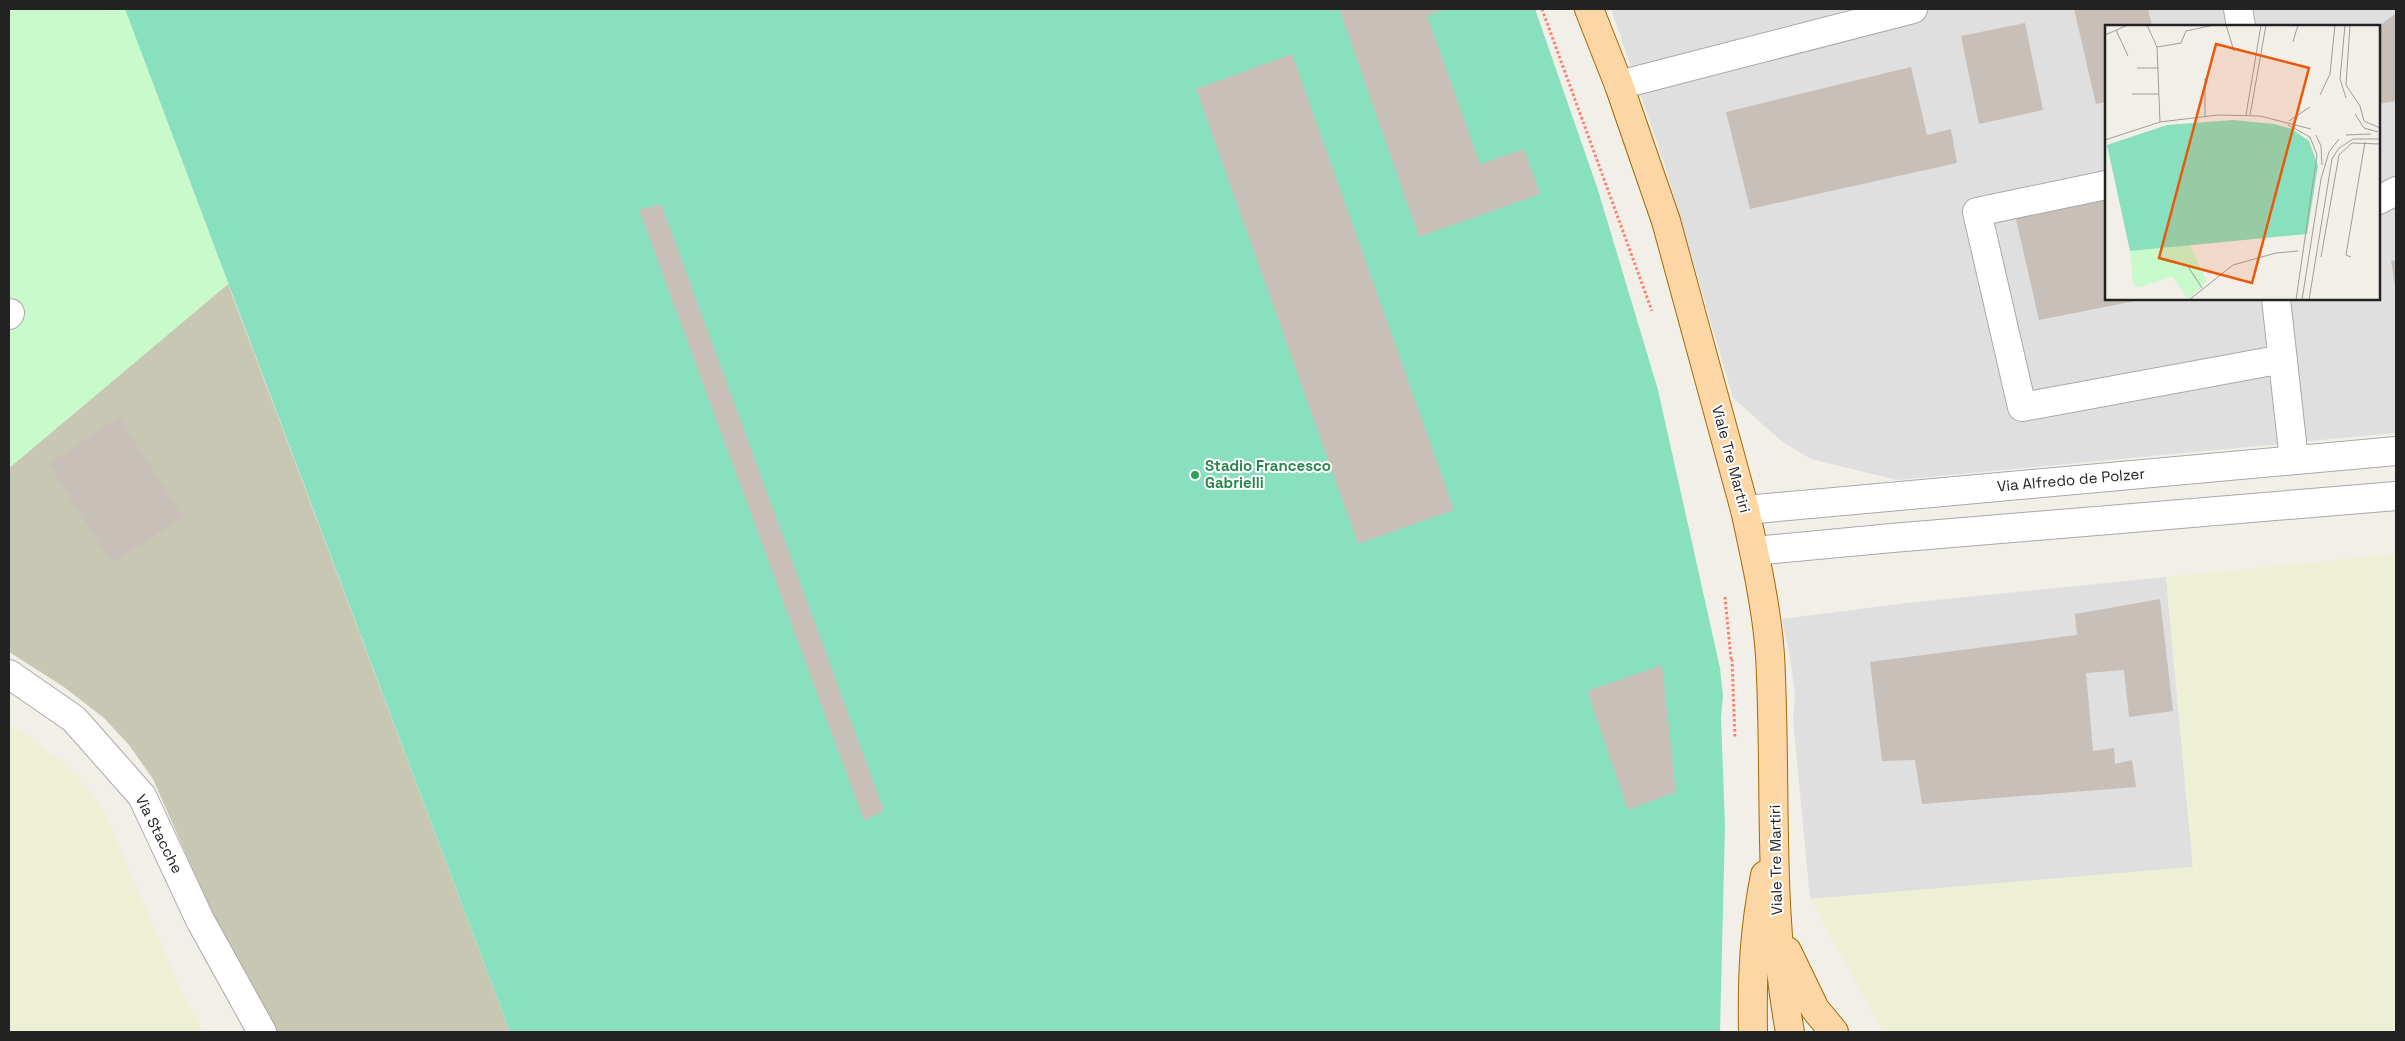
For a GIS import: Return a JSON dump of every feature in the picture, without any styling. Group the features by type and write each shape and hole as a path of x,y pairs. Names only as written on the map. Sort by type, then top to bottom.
{"main road":[{"name":"Viale Tre Martiri","path":"1589,9 1619,85 1666,221 1745,510 1754,551 1770,653 1777,927 1785,1005 1790,1032"},
{"path":"1753,1032 1752,964 1757,917 1775,822"},
{"name":"Viale Tre Martiri","path":"1777,927 1796,973 1815,1009 1834,1032"}],"street":[{"path":"1619,85 1913,9"},
{"path":"2238,9 2241,25"},
{"path":"2105,185 1977,212 2022,407 2283,359"},
{"path":"2380,199 2396,191"},
{"path":"2276,300 2294,460"},
{"name":"Via Alfredo de Polzer","path":"1745,510 2396,451"},
{"path":"1754,551 2396,496"},
{"name":"Via Stacche","path":"9,674 74,719 142,796 200,920 262,1032"}],"path":[{"path":"1542,9 1654,316"},
{"path":"1724,593 1731,659 1736,748"},
{"path":"1731,659 1770,653"}],"shaded area":[{"path":"1611,9 2396,9 2396,433 1897,480 1811,459 1780,440 1733,398 1666,169"},
{"path":"228,284 510,1032 277,1032 260,1010 231,957 153,779 129,745 104,718 64,687 9,652 9,468"},
{"path":"2396,554 2396,1032 1883,1032 1810,899 2193,867 2166,577"},
{"path":"2166,577 2193,867 1810,899 1793,719 1795,696 1790,657 1782,619 1906,603"},
{"path":"9,723 63,762 83,783 103,809 178,984 204,1032 9,1032"}],"green space":[{"path":"9,9 125,9 228,284 9,468"},
{"path":"125,9 1535,9 1598,190 1658,390 1720,668 1723,696 1721,717 1725,825 1720,1032 510,1032"}],"building":[{"path":"1339,9 1446,9 1427,16 1480,164 1524,149 1540,194 1419,237"},
{"path":"2074,9 2148,9 2152,25 2105,25 2105,102 2096,104"},
{"path":"2396,13 2396,101 2380,104 2380,25"},
{"path":"2025,23 2043,110 1979,124 1961,36"},
{"path":"1292,54 1454,510 1358,544 1196,89"},
{"path":"1911,67 1927,135 1951,129 1957,163 1750,209 1726,112"},
{"path":"2105,187 2105,300 2140,300 2039,320 2013,206"},
{"path":"661,204 884,811 864,821 639,210"},
{"path":"2391,260 2396,261 2396,287 2395,287"},
{"path":"119,417 183,517 112,563 48,464"},
{"path":"2160,599 2173,711 2129,717 2124,670 2086,673 2093,751 2114,748 2115,764 2132,760 2136,787 1922,804 1915,760 1882,761 1870,662 2077,635 2075,614"},
{"path":"1662,665 1676,792 1628,810 1587,691"}],"place":[{"name":"Stadio Francesco Gabrielli","path":"1195,475"}]}
